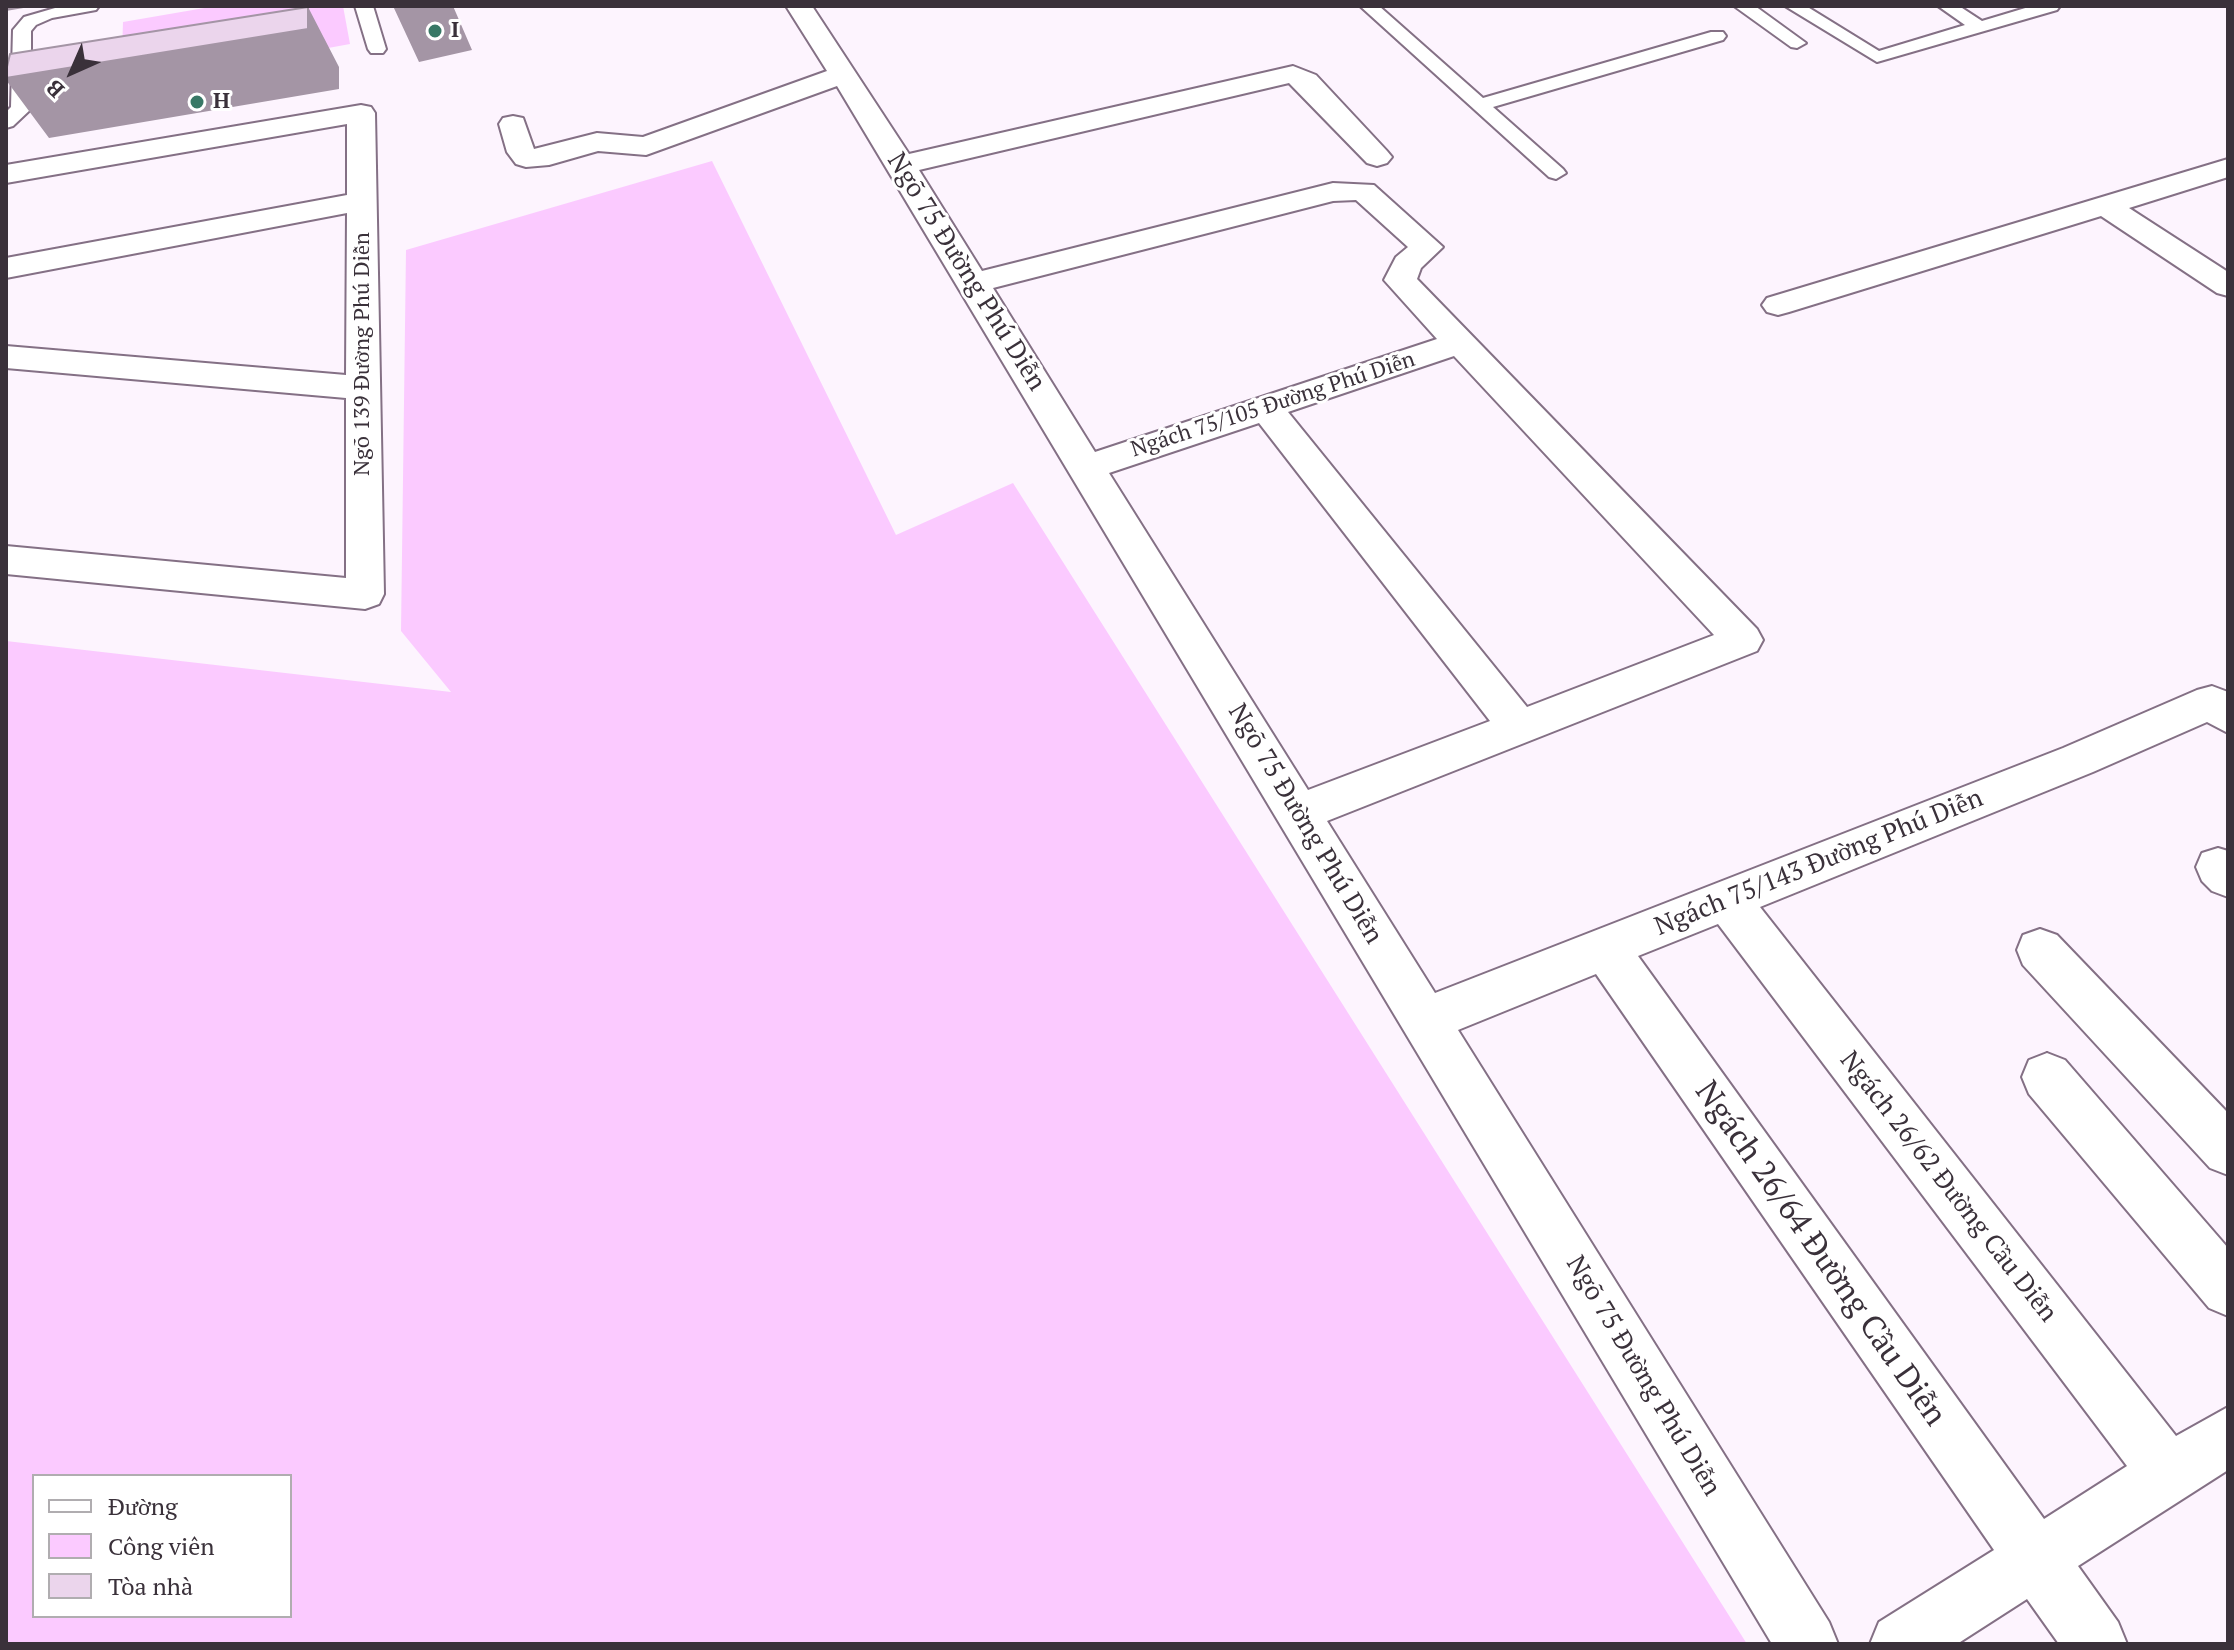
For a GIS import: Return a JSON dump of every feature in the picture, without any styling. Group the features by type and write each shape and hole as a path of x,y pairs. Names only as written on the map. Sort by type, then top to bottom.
{"street":[{"name":"Ngõ 75 Đường Phú Diễn","path":"799,6 901,165 1807,1644"},
{"path":"901,165 1277,75 1293,74 1306,81 1377,157"},
{"path":"513,124 526,158 549,156 597,142 646,146 843,75"},
{"name":"Ngõ 139 Đường Phú Diễn","path":"6,174 361,113 365,594 6,560"},
{"path":"1778,305 2228,168"},
{"path":"973,283 1333,192 1363,191 1427,247 1407,264 1400,280 1743,640 1298,813"},
{"path":"6,268 361,201"},
{"path":"2107,207 2228,286"},
{"name":"Ngách 75/105 Đường Phú Diễn","path":"1086,468 1459,343"},
{"path":"6,388 18,358 363,388"},
{"path":"1265,407 1519,727"},
{"name":"Ngách 75/143 Đường Phú Diễn","path":"1425,1020 2078,760 2220,709"},
{"name":"Ngách 26/62 Đường Cầu Diễn","path":"1727,900 2169,1474"},
{"name":"Ngách 26/64 Đường Cầu Diễn","path":"1605,948 2096,1644"},
{"path":"2040,950 2228,1150"},
{"path":"2047,1077 2228,1289"},
{"path":"1901,1644 2228,1436"}],"lane":[{"path":"6,122 21,109 22,30 30,21 47,14 90,6"},
{"path":"364,6 377,49"},
{"path":"1369,6 1556,173"},
{"path":"1743,6 1797,43"},
{"path":"1794,6 1877,57 2051,6"},
{"path":"1947,6 1980,27"},
{"path":"1480,105 1717,36"}],"green space":[{"path":"216,6 343,6 350,44 121,86 123,22"},
{"path":"712,161 896,535 1013,483 1747,1644 6,1644 6,641 451,692 401,631 406,250"}],"building":[{"path":"308,7 308,29 6,78 10,54"}],"place":[{"name":"I","path":"435,31"},
{"name":"H","path":"197,102"}]}
